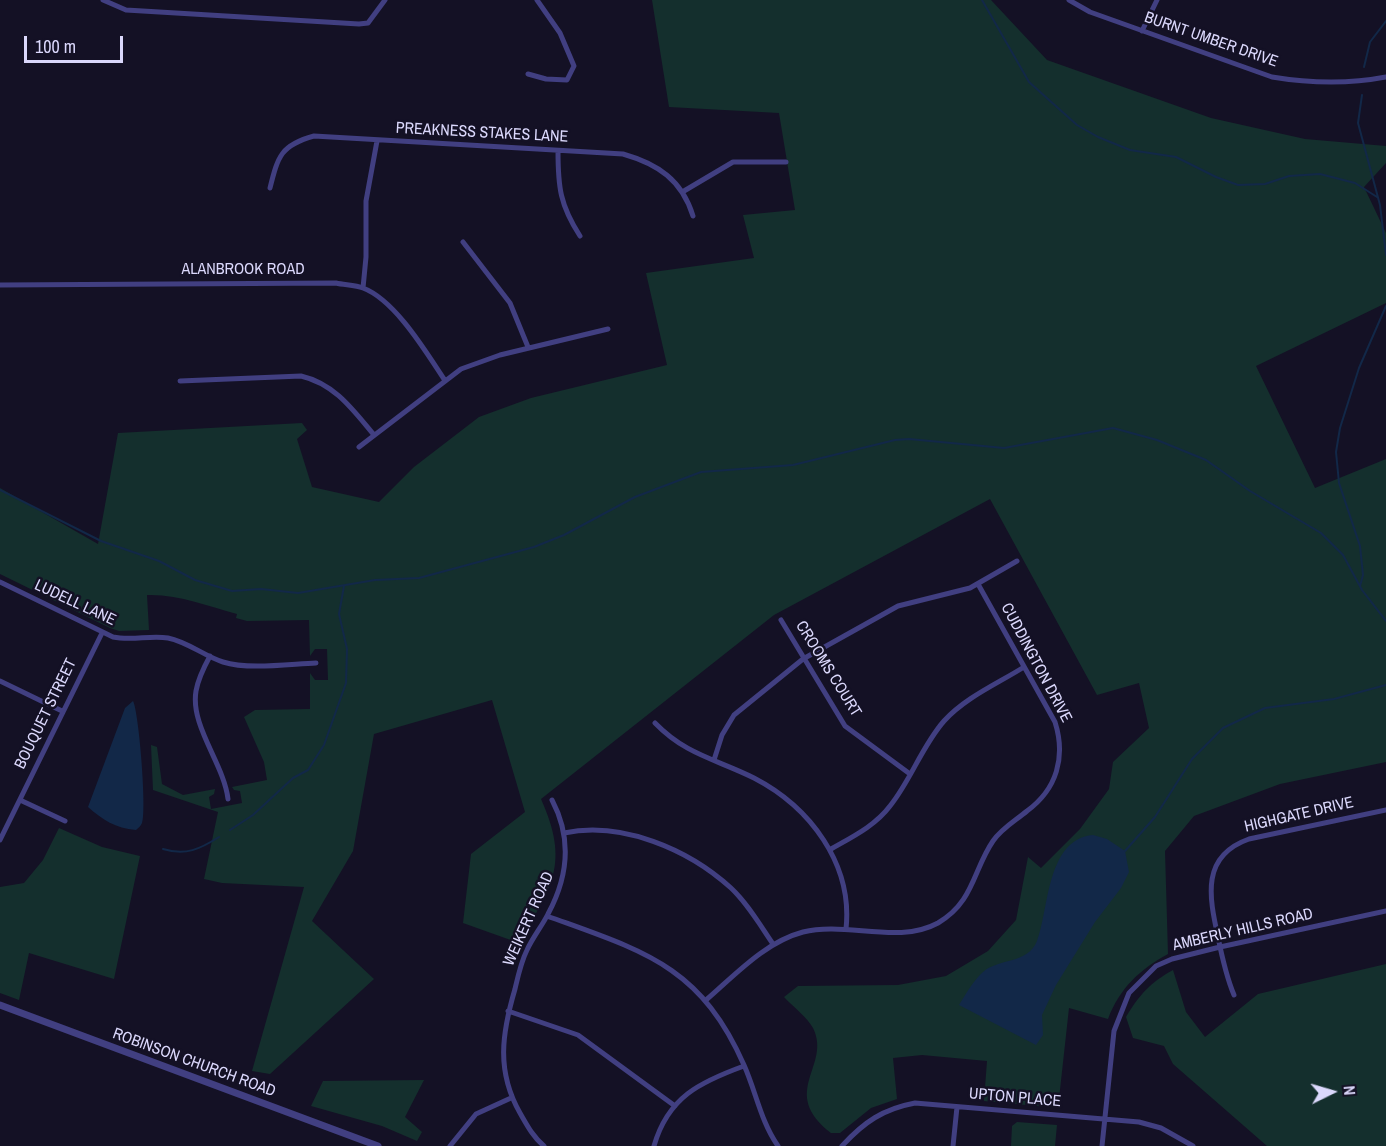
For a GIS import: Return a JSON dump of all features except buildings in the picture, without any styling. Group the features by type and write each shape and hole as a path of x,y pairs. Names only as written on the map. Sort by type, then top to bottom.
{"street":[{"path":"104,0 126,10 359,24 368,23 385,0"},
{"path":"528,74 546,79 567,80 574,66 560,33 537,0"},
{"name":"BURNT UMBER DRIVE","path":"1069,0 1090,12 1280,78 1302,81 1364,80 1386,77"},
{"path":"1142,31 1157,0"},
{"name":"PREAKNESS STAKES LANE","path":"270,188 280,156 296,141 315,136 623,154 642,159 659,168 684,191 693,216"},
{"path":"363,288 366,257 366,201 377,141"},
{"path":"558,151 558,191 565,210 580,236"},
{"path":"684,191 733,162 786,162"},
{"path":"463,242 510,303 528,347"},
{"name":"ALANBROOK ROAD","path":"0,285 336,283 363,288 384,302 399,318 444,379"},
{"path":"359,447 444,379 461,369 528,347 608,329"},
{"path":"180,381 301,376 315,380 337,394 374,435"},
{"path":"714,760 722,735 734,716 803,659 898,606 978,584 1017,561"},
{"name":"LUDELL LANE","path":"0,582 102,633 124,639 166,638 224,663 316,663"},
{"name":"CUDDINGTON DRIVE","path":"706,1000 773,944 801,933 846,928 907,932 919,930 942,920 971,890 989,846 1001,831 1036,804 1052,784 1060,759 1059,735 1055,722 978,584"},
{"name":"CROOMS COURT","path":"781,620 845,726 910,774"},
{"name":"BOUQUET STREET","path":"0,840 102,633"},
{"path":"210,656 200,676 195,702 197,714 222,773 228,799"},
{"path":"831,849 882,816 929,742 956,709 1024,667"},
{"path":"0,681 62,711"},
{"path":"654,723 690,752 714,760 778,793 799,811 831,849 847,893 846,928"},
{"path":"20,800 65,822"},
{"name":"WEIKERT ROAD","path":"544,1146 530,1130 511,1098 502,1062 503,1035 508,1011 527,949 548,916 563,881 566,860 564,833 552,800"},
{"name":"HIGHGATE DRIVE","path":"1234,995 1227,978 1210,892 1216,865 1229,850 1249,839 1386,810"},
{"path":"564,833 583,829 633,836 659,844 699,863 744,903 773,944"},
{"name":"AMBERLY HILLS ROAD","path":"1102,1146 1114,1031 1129,993 1156,966 1172,959 1220,947 1386,911"},
{"path":"548,916 636,948 656,958 675,971 706,1000 731,1038 778,1146"},
{"name":"ROBINSON CHURCH ROAD","path":"0,1005 378,1146"},
{"path":"508,1011 578,1035 675,1106"},
{"path":"654,1146 664,1121 688,1091 701,1083 744,1066"},
{"path":"450,1146 476,1114 511,1098"},
{"name":"UPTON PLACE","path":"842,1146 869,1120 898,1107 915,1103 1139,1122 1161,1128 1193,1146"},
{"path":"953,1146 957,1107"}],"green space":[{"path":"652,0 991,0 1047,60 1211,118 1305,139 1386,146 1386,163 1364,187 1386,233 1386,303 1256,366 1315,488 1386,459 1386,762 1280,784 1194,816 1165,851 1168,954 1139,973 1118,998 1108,1019 1069,1008 1058,1108 984,1101 987,1061 922,1055 893,1058 897,1099 871,1108 840,1133 831,1133 816,1118 808,1105 807,1092 817,1042 813,1028 784,997 798,986 898,985 946,976 988,951 1016,920 1028,857 1041,868 1080,829 1109,789 1113,762 1149,728 1139,683 1097,695 990,499 774,615 541,799 554,841 553,874 548,890 519,943 463,923 471,854 525,812 492,700 374,734 353,851 312,921 374,979 270,1074 252,1071 304,887 222,883 204,879 218,812 153,790 151,745 157,747 162,784 183,795 215,789 214,794 209,797 211,809 242,803 240,791 232,787 267,780 264,762 244,717 255,710 310,709 310,673 315,680 328,680 327,649 315,649 310,656 309,620 247,621 236,618 237,614 204,604 159,595 147,595 149,630 119,631 0,574 0,488 98,544 118,433 302,423 307,430 297,439 312,487 379,502 414,467 479,417 531,398 667,365 646,273 754,258 743,215 795,210 779,113 669,107"},
{"path":"59,828 102,847 140,856 114,979 29,953 19,1000 0,993 0,887 24,883 43,860"},
{"path":"1386,964 1386,1146 1267,1146 1173,1064 1164,1046 1133,1038 1126,1017 1146,990 1173,970 1186,1012 1205,1037 1258,994"},
{"path":"424,1080 405,1117 422,1132 417,1141 382,1126 311,1106 323,1081"},
{"path":"1017,1122 1057,1125 1055,1146 1011,1146 1012,1126"}],"water":[{"path":"133,701 140,742 144,801 142,823 136,830 110,823 88,807 125,708"},
{"path":"1093,835 1107,839 1125,851 1129,872 1121,888 1095,922 1056,985 1042,1015 1043,1035 1036,1045 959,1005 983,972 997,964 1027,954 1033,948 1041,928 1052,878 1058,862 1066,849 1078,839"}],"waterway":[{"path":"982,0 1029,82 1077,125 1098,137 1130,150 1176,157 1238,185 1265,184 1289,176 1320,174 1355,183 1377,197"},
{"path":"1364,67 1370,42 1386,21"},
{"path":"1362,95 1358,123 1380,205 1386,255"},
{"path":"1360,586 1363,575 1360,546 1339,483 1336,452 1340,428 1359,368 1386,306"},
{"path":"0,490 101,541 159,561 195,580 232,591 261,589 298,593 375,580 419,578 534,547 564,535 635,497 701,472 793,465 895,440 909,439 1004,448 1113,428 1157,440 1206,460 1250,491 1321,533 1343,555 1362,590 1386,621"},
{"path":"230,830 253,815 293,778 308,770 324,745 346,683 347,649 339,614 344,586"},
{"path":"1125,851 1155,817 1192,759 1223,728 1265,708 1334,699 1386,685"},
{"path":"163,849 179,852 192,850 219,837"}]}
